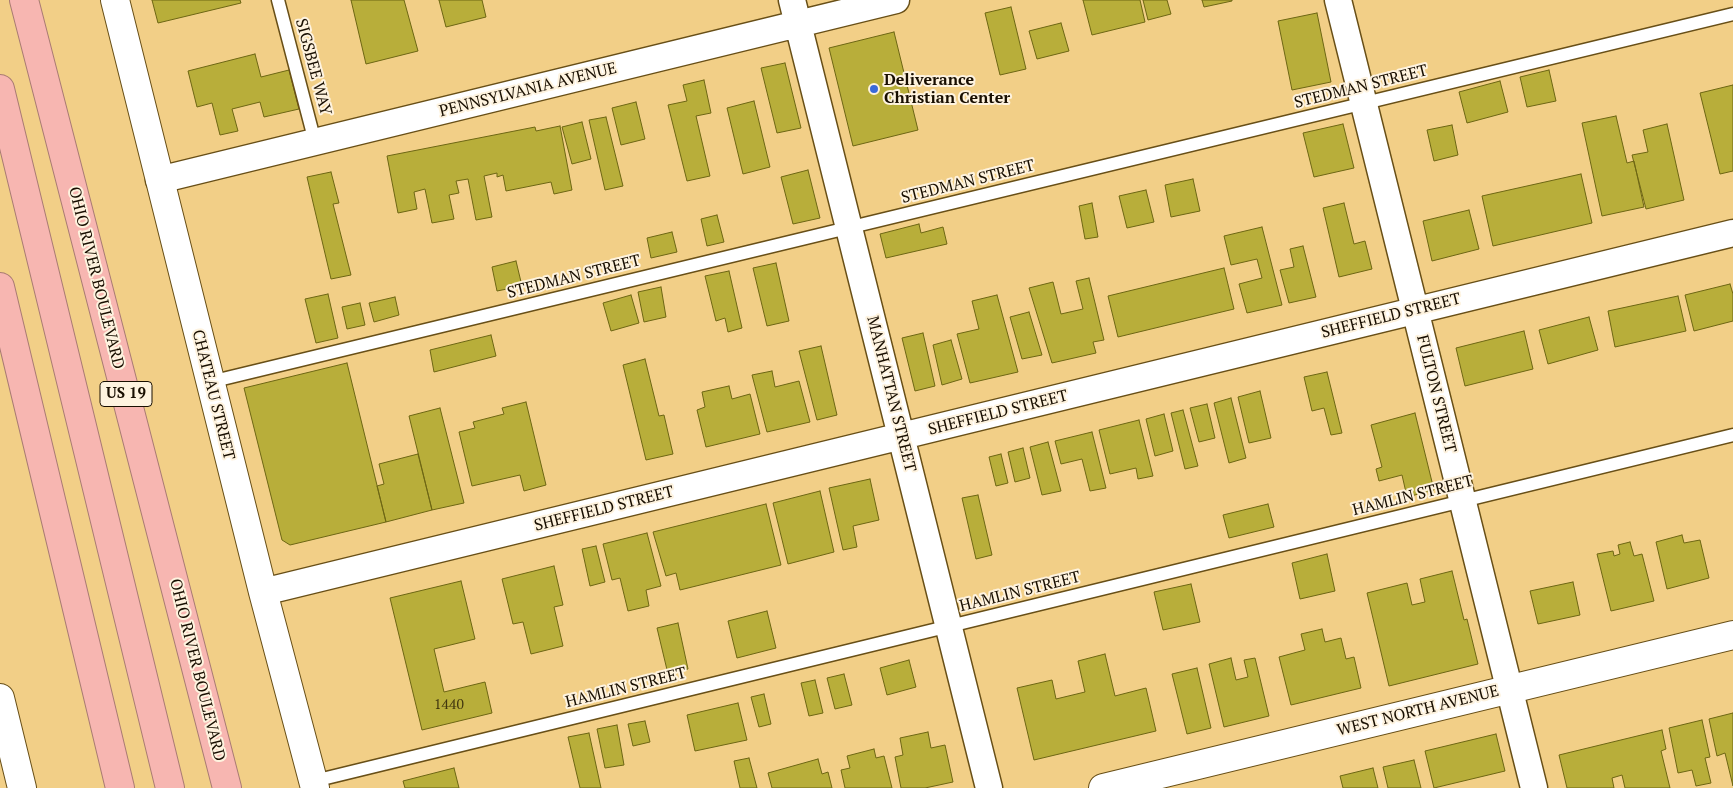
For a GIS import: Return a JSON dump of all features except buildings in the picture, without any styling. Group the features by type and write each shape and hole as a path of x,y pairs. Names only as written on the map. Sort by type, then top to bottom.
{"highway":[{"name":"OHIO RIVER BOULEVARD","path":"24,0 227,788"},
{"path":"0,89 170,788"},
{"path":"0,287 120,788"}],"main road":[{"name":"CHATEAU STREET","path":"115,0 263,592 315,784"},
{"name":"WEST NORTH AVENUE","path":"1104,788 1733,635"},
{"path":"0,698 22,788"}],"street":[{"name":"PENNSYLVANIA AVENUE","path":"160,180 315,142 796,12 896,0"},
{"name":"FULTON STREET","path":"1338,0 1534,788"},
{"name":"MANHATTAN STREET","path":"796,12 989,788"},
{"name":"SHEFFIELD STREET","path":"263,592 1733,233"}],"lane":[{"name":"SIGSBEE WAY","path":"278,0 315,142"},
{"name":"STEDMAN STREET","path":"210,382 1733,14"},
{"name":"HAMLIN STREET","path":"315,784 949,626 1733,435"}],"place":[{"name":"Deliverance Christian Center","path":"874,89"}]}
